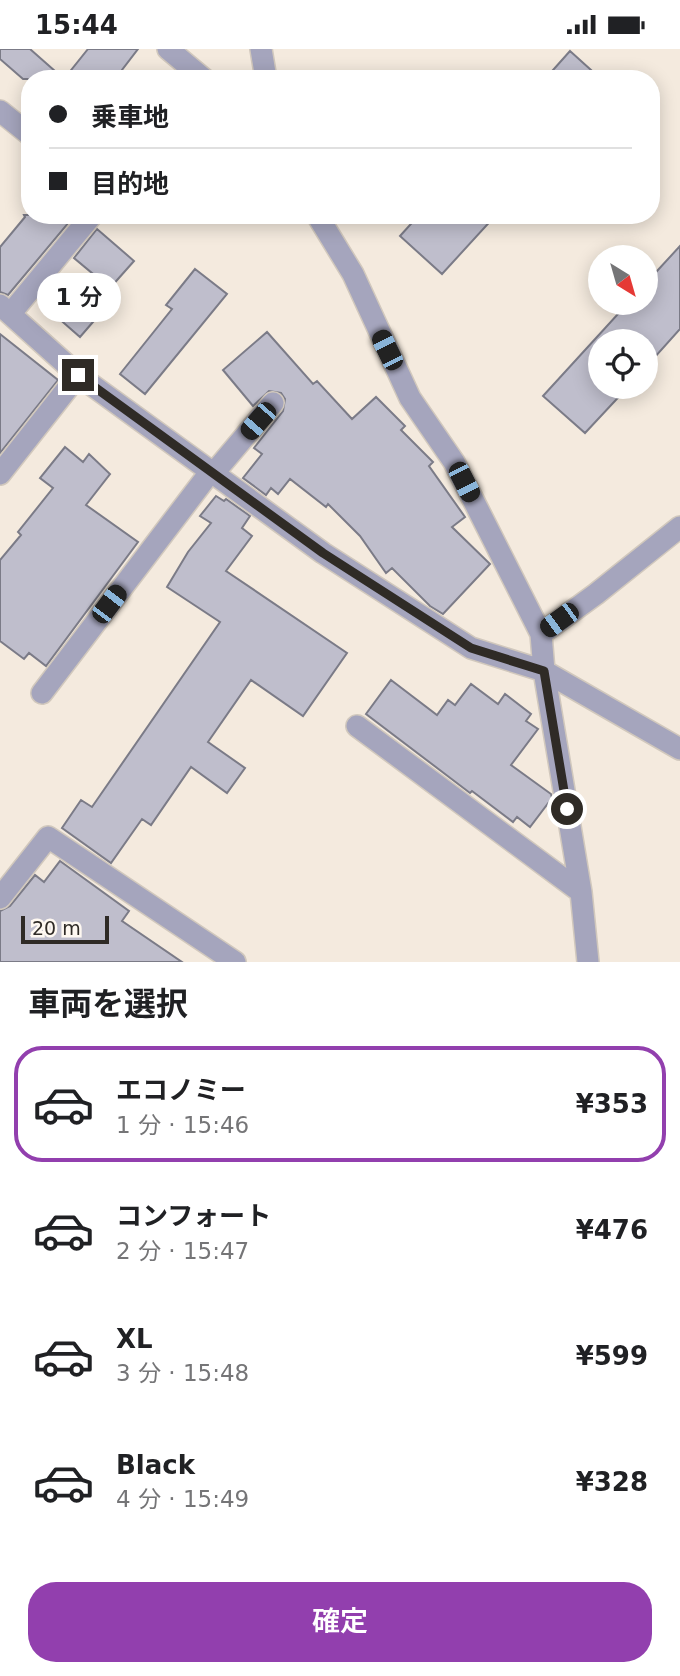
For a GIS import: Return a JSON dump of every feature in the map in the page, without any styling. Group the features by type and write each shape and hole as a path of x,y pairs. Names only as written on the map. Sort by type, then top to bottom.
{"street":[{"path":"168,49 193,70"},
{"path":"261,49 264,70"},
{"path":"0,111 21,128"},
{"path":"84,224 5,309 78,375 323,553 471,648 544,671 680,749"},
{"path":"322,224 353,274 410,398 454,462 541,633 544,671 582,892 588,962"},
{"path":"0,474 78,375"},
{"path":"41,693 212,473 274,403"},
{"path":"541,633 596,594 680,527"},
{"path":"357,726 582,892"},
{"path":"0,898 48,837 235,962"}],"building":[{"path":"0,49 30,49 54,70 21,70 21,77 0,59"},
{"path":"88,49 138,49 122,70 71,70"},
{"path":"570,51 591,70 553,70"},
{"path":"21,222 21,224 67,224 8,295 0,292 0,247"},
{"path":"411,224 488,224 442,274 400,236"},
{"path":"97,229 134,261 110,288 74,258"},
{"path":"680,246 680,329 658,354 658,329 604,329 617,315 658,315 658,270"},
{"path":"195,269 227,294 145,394 120,374 172,309 166,305"},
{"path":"76,295 99,315 80,337 57,317"},
{"path":"267,332 313,384 317,381 352,419 376,397 405,426 401,430 433,462 429,466 465,517 452,527 490,564 443,614 430,606 392,568 386,573 360,536 328,504 326,507 290,479 278,494 271,488 266,495 243,478 262,454 254,448 283,411 285,399 281,393 269,391 253,406 223,370"},
{"path":"0,334 58,380 0,453"},
{"path":"588,347 588,399 617,399 585,433 543,396"},
{"path":"65,447 83,462 89,454 110,474 86,505 138,542 46,666 29,653 24,659 0,641 0,560 21,535 18,532 53,488 40,478"},
{"path":"216,496 224,501 226,499 250,516 242,528 252,536 226,571 347,653 303,716 251,680 208,742 245,768 227,793 191,767 151,825 142,819 111,863 62,828 81,800 92,807 220,622 167,587 188,552 211,523 200,516"},
{"path":"391,680 437,715 448,700 455,705 471,684 498,704 505,694 531,714 526,721 538,729 511,765 551,794 552,798 530,827 517,817 513,822 472,791 470,793 366,714"},
{"path":"60,861 129,911 122,921 182,962 0,962 0,911 10,906 35,875 44,882"}],"route":[{"path":"78,375 323,553 471,648 544,671 567,809"}]}
